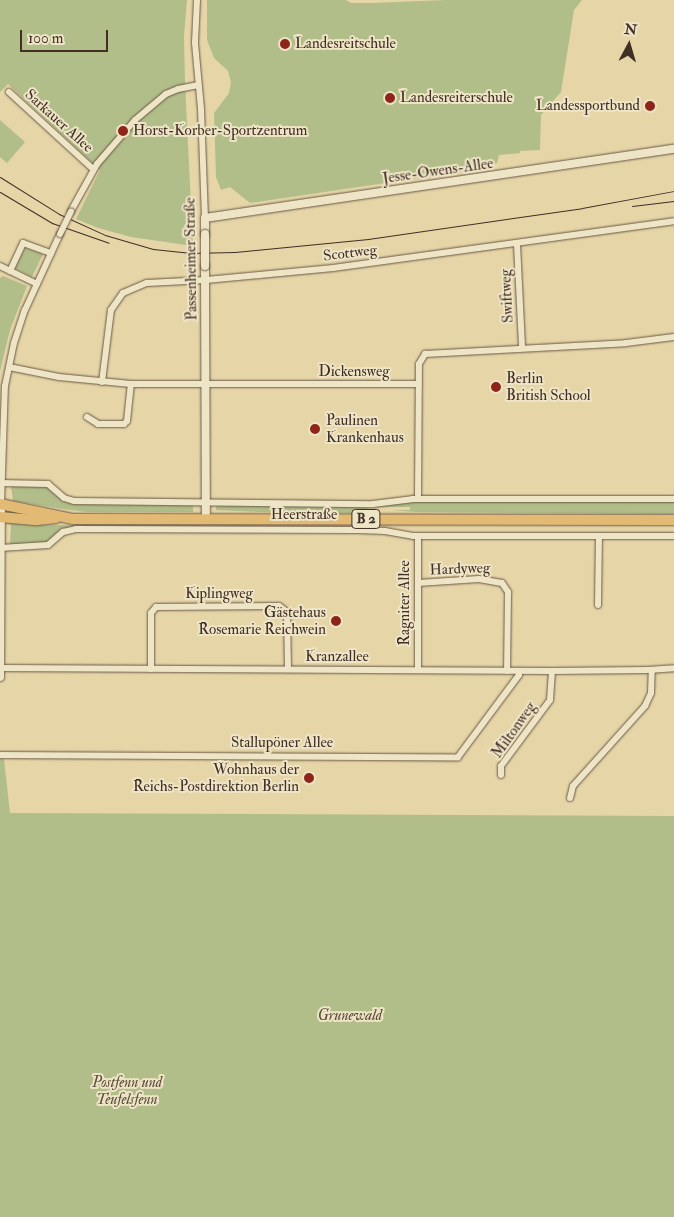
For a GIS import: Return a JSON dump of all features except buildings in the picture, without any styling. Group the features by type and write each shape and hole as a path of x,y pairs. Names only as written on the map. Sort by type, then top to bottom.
{"main road":[{"name":"Heerstraße","path":"1,504 58,517"},
{"name":"Heerstraße","path":"1,517 37,520 58,517 674,520"}],"street":[{"name":"Passenheimer Straße","path":"197,0 195,43 199,85 206,234 206,519"},
{"path":"0,677 2,410 9,367 19,327 51,253 93,168 120,136 158,100 178,89 199,85"},
{"name":"Sarkauer Allee","path":"9,92 93,168"},
{"name":"Jesse-Owens-Allee","path":"205,218 674,149"},
{"name":"Scottweg","path":"102,382 109,319 114,304 123,293 147,283 206,280 304,271 517,244 674,221"},
{"path":"10,271 23,243 51,253"},
{"name":"Swiftweg","path":"517,244 522,348"},
{"path":"0,266 37,284"},
{"path":"418,499 419,384 420,364 425,354 626,343 674,337"},
{"name":"Dickensweg","path":"9,367 60,377 131,384 419,384"},
{"path":"87,417 98,424 124,424 127,421 131,384"},
{"name":"Heerstraße","path":"1,483 48,484 64,498 74,501 374,504 418,499 674,499"},
{"name":"Heerstraße","path":"1,548 48,546 64,532 76,529 359,530 418,536 674,536"},
{"name":"Ragniter Allee","path":"418,536 418,669"},
{"path":"598,605 599,536"},
{"name":"Hardyweg","path":"418,583 479,579 502,583 508,592 507,670"},
{"name":"Kiplingweg","path":"152,669 151,613 156,607 279,606 288,612 288,669"},
{"name":"Kranzallee","path":"0,668 519,671 652,670 674,668"},
{"path":"570,798 574,786 645,706 651,693 652,670"},
{"name":"Stallupöner Allee","path":"0,755 458,756 519,675 519,671"},
{"name":"Miltonweg","path":"501,775 502,766 550,700 552,671"}],"green space":[{"name":"Horst-Korber-Sportzentrum","path":"0,0 187,0 184,36 185,83 193,246 131,237 98,228 76,219 100,170 8,84 0,92"},
{"name":"Landesreiterschule","path":"207,0 346,0 351,3 373,3 445,0 582,0 574,10 561,92 541,115 540,150 499,155 497,163 486,168 250,203 230,187 221,190 216,177 214,113 229,93 231,82 228,71 214,58 207,40"},
{"path":"0,120 25,142 7,163 0,157"},
{"path":"25,248 43,254 32,277 15,268"},
{"path":"3,276 27,286 10,330 0,371 0,278"},
{"path":"11,486 47,487 75,504 193,505 193,512 86,512 64,509 13,501"},
{"path":"398,501 674,502 674,514 416,512 392,510 410,510 410,507 368,507 367,510 356,513 216,510 216,505"},
{"path":"8,524 35,525 256,526 256,528 71,527 48,543 10,544 11,525"},
{"name":"Grunewald","path":"0,759 4,759 10,813 674,816 674,1217 0,1217"}],"tram line":[{"path":"0,177 59,214 105,235 153,249 189,253 235,252 368,239 582,208 674,191"},
{"path":"0,192 52,223 109,243"},
{"path":"632,206 674,201"}],"place":[{"name":"Landesreitschule","path":"285,44"},
{"name":"Landesreiterschule","path":"390,98"},
{"name":"Landessportbund","path":"650,106"},
{"name":"Horst-Korber-Sportzentrum","path":"123,131"},
{"name":"Berlin British School","path":"496,387"},
{"name":"Paulinen Krankenhaus","path":"315,429"},
{"name":"Gästehaus Rosemarie Reichwein","path":"336,621"},
{"name":"Wohnhaus der Reichs-Postdirektion Berlin","path":"309,778"}],"park label":[{"name":"Postfenn und Teufelsfenn","path":"127,1090"}]}
